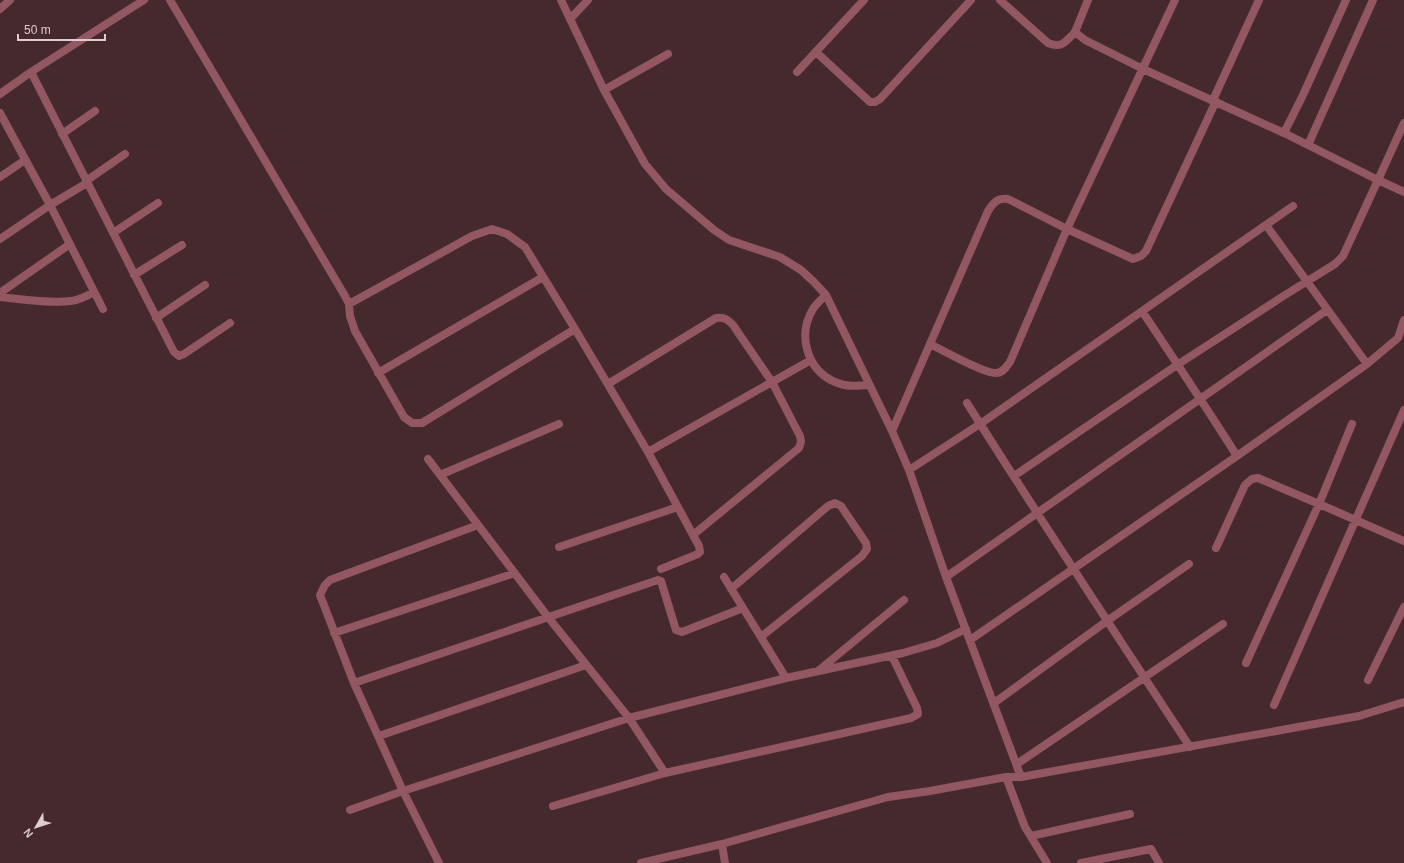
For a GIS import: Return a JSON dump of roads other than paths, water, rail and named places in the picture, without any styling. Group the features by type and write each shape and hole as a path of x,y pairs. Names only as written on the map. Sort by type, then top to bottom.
{"street":[{"path":"0,9 10,0"},
{"path":"0,94 31,72 144,0"},
{"path":"170,0 345,296 349,304 350,316 355,331 404,417 412,424 422,424 575,329"},
{"path":"561,0 604,90 645,164 666,188 719,233 730,240 780,257 801,270 826,296 892,431 909,470 946,576 1021,777"},
{"path":"570,19 588,0"},
{"path":"797,72 864,0"},
{"path":"816,52 870,102 875,102 880,99 971,0"},
{"path":"1000,0 1048,43 1055,46 1060,45 1073,34 1088,0"},
{"path":"930,344 981,369 996,373 1004,370 1010,362 1067,229 1175,0"},
{"path":"892,431 988,211 1001,199 1008,200 1067,229 1133,258 1141,256 1146,251 1259,0"},
{"path":"1284,133 1346,0"},
{"path":"1308,145 1374,0"},
{"path":"1073,34 1143,69 1284,133 1404,192"},
{"path":"604,90 668,54"},
{"path":"31,72 174,352 179,356 184,354 230,323"},
{"path":"62,134 95,111"},
{"path":"0,113 50,205 103,310"},
{"path":"1014,476 1178,365 1335,264 1343,256 1404,123"},
{"path":"0,239 86,182 125,154"},
{"path":"0,177 25,160"},
{"path":"113,233 158,203"},
{"path":"909,470 980,424 1293,206"},
{"path":"1266,225 1367,364"},
{"path":"349,304 472,236 492,229 507,234 525,247 648,452 700,549 698,554 661,569"},
{"path":"0,293 70,244"},
{"path":"134,276 182,245"},
{"path":"378,373 543,277"},
{"path":"156,318 205,285"},
{"path":"0,297 52,302 70,302 81,299 94,292"},
{"path":"826,296 813,308 806,325 805,343 811,360 821,373 835,383 852,386 869,385"},
{"path":"946,576 1327,310"},
{"path":"1142,311 1200,398 1236,456"},
{"path":"608,384 716,318 726,318 733,325 772,382 800,436 801,442 799,448 693,535"},
{"path":"970,640 1236,456 1401,339 1404,320"},
{"path":"648,452 811,360"},
{"path":"967,403 1072,569 1190,747"},
{"path":"1274,705 1404,410"},
{"path":"440,475 559,424"},
{"path":"1246,663 1319,504 1352,424"},
{"path":"428,459 548,617 629,718 665,773"},
{"path":"1216,548 1245,486 1252,479 1258,478 1404,541"},
{"path":"731,588 828,506 835,503 841,506 866,543 867,549 862,556 761,637"},
{"path":"559,547 678,507"},
{"path":"439,863 403,791 354,683 320,595 325,585 330,580 478,525"},
{"path":"994,703 1106,621 1189,564"},
{"path":"334,633 515,573"},
{"path":"724,577 786,678"},
{"path":"354,683 658,580 661,581 676,630 682,632 743,608"},
{"path":"818,671 904,600"},
{"path":"1368,680 1404,607"},
{"path":"1016,764 1223,624"},
{"path":"350,810 403,791 629,718 786,678 892,656 937,643 966,629"},
{"path":"553,806 665,773 911,718 918,714 917,708 892,656"},
{"path":"379,736 586,665"},
{"path":"641,863 722,844 888,797 1006,777 1021,777 1359,716 1404,702"},
{"path":"1006,777 1025,827 1047,863"},
{"path":"1031,836 1130,814"},
{"path":"722,844 725,863"},
{"path":"1081,863 1151,849 1159,863"}]}
